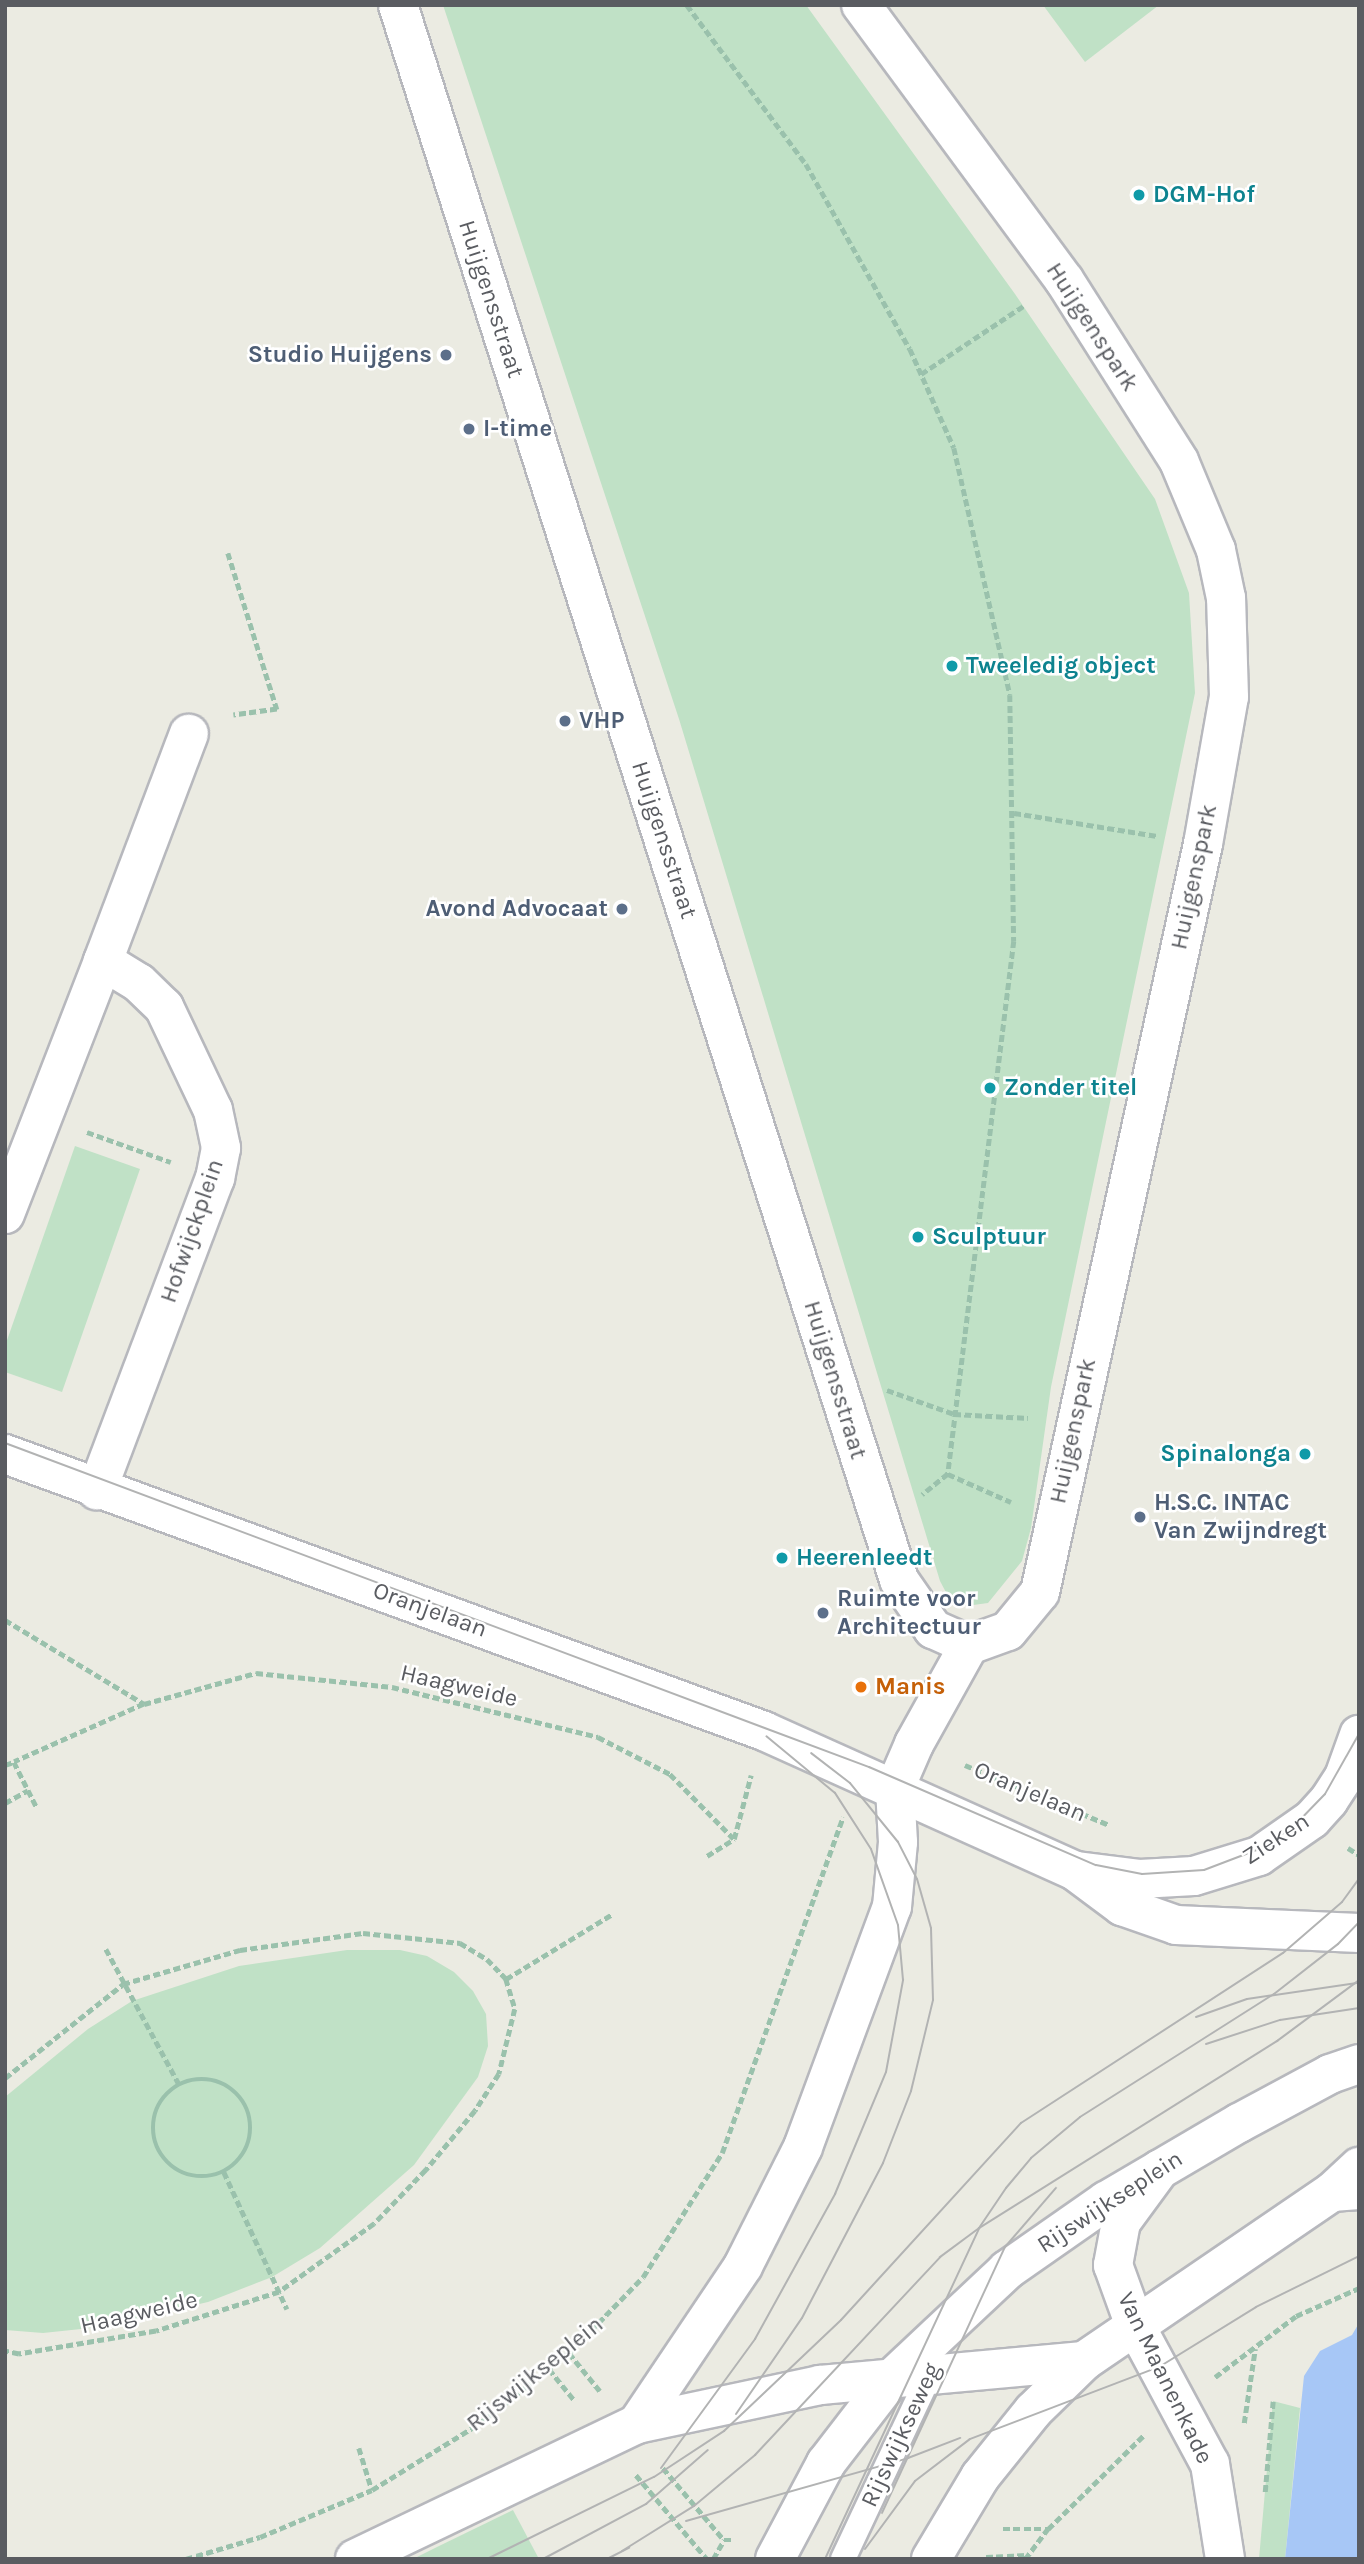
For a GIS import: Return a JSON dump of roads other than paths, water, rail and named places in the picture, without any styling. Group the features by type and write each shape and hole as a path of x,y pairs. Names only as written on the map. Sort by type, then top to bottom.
{"street":[{"name":"Huijgensstraat","path":"398,5 899,1580 933,1629 969,1646"},
{"name":"Huijgenspark","path":"861,5 1064,280 1179,461 1216,550 1227,610 1229,697 1203,844 1074,1421 1040,1592 1008,1631 969,1646"},
{"path":"5,1214 189,734"},
{"name":"Hofwijckplein","path":"97,1490 215,1178 221,1148 213,1110 164,1007 139,983 103,961"},
{"name":"Oranjelaan","path":"5,1454 97,1490 764,1731 1076,1871"},
{"path":"637,2424 743,2266 803,2147 892,1906 898,1842 895,1788 914,1744 969,1646"},
{"name":"Zieken","path":"1076,1871 1140,1879 1194,1876 1231,1867 1259,1856 1312,1819 1344,1777 1359,1735"},
{"path":"1076,1871 1122,1906 1175,1925 1342,1934 1359,1957"},
{"name":"Rijswijkseplein","path":"890,2380 959,2312 1030,2253 1160,2169 1330,2074 1359,2064"},
{"name":"Van Maanenkade","path":"1160,2169 1121,2222 1114,2244 1113,2265 1134,2323 1210,2464 1225,2559"},
{"path":"931,2559 980,2477 1033,2411 1084,2361 1134,2323 1350,2183"},
{"path":"355,2559 637,2424 768,2394 930,2374 1084,2361"},
{"name":"Rijswijkseweg","path":"775,2559 826,2463 890,2380"}],"lane":[{"name":"Rijswijkseweg","path":"843,2559 959,2312"}],"water":[{"path":"1359,2323 1359,2559 1285,2559 1304,2376 1320,2351 1352,2335"}],"tram line":[{"path":"5,1443 869,1767 1096,1865 1142,1874 1204,1870 1259,1849 1293,1827 1325,1794 1359,1734"},
{"path":"661,2468 755,2339 835,2194 886,2072 903,1980 898,1925 871,1849 835,1793 766,1736"},
{"path":"736,2414 802,2318 883,2163 911,2091 933,2000 931,1928 917,1879 898,1842 850,1783 811,1753"},
{"path":"487,2559 654,2477 724,2431 841,2320 1021,2123 1283,1953 1342,1902 1359,1879"},
{"path":"825,2559 979,2228 1006,2188 1031,2158 1080,2117 1274,1994 1338,1944 1359,1922"},
{"path":"622,2551 694,2506 755,2455 940,2257 979,2228 1277,2041 1359,1980"},
{"path":"1196,2017 1247,1999 1357,1983"},
{"path":"1206,2044 1280,2020 1359,2008"},
{"path":"882,2513 1005,2247 1056,2188"},
{"path":"865,2549 915,2481 970,2439 1159,2367 1256,2307 1359,2256"},
{"path":"686,2521 908,2458 960,2438"},
{"path":"543,2559 646,2504 708,2450"},
{"path":"607,2559 629,2548"}],"place":[{"name":"DGM-Hof","path":"1139,195"},
{"name":"Studio Huijgens","path":"446,355"},
{"name":"I-time","path":"469,429"},
{"name":"Tweeledig object","path":"952,666"},
{"name":"VHP","path":"565,721"},
{"name":"Avond Advocaat","path":"622,909"},
{"name":"Zonder titel","path":"990,1088"},
{"name":"Sculptuur","path":"918,1237"},
{"name":"Spinalonga","path":"1305,1454"},
{"name":"H.S.C. INTAC Van Zwijndregt","path":"1140,1517"},
{"name":"Heerenleedt","path":"782,1558"},
{"name":"Ruimte voor Architectuur","path":"823,1613"},
{"name":"Manis","path":"861,1687"}]}
